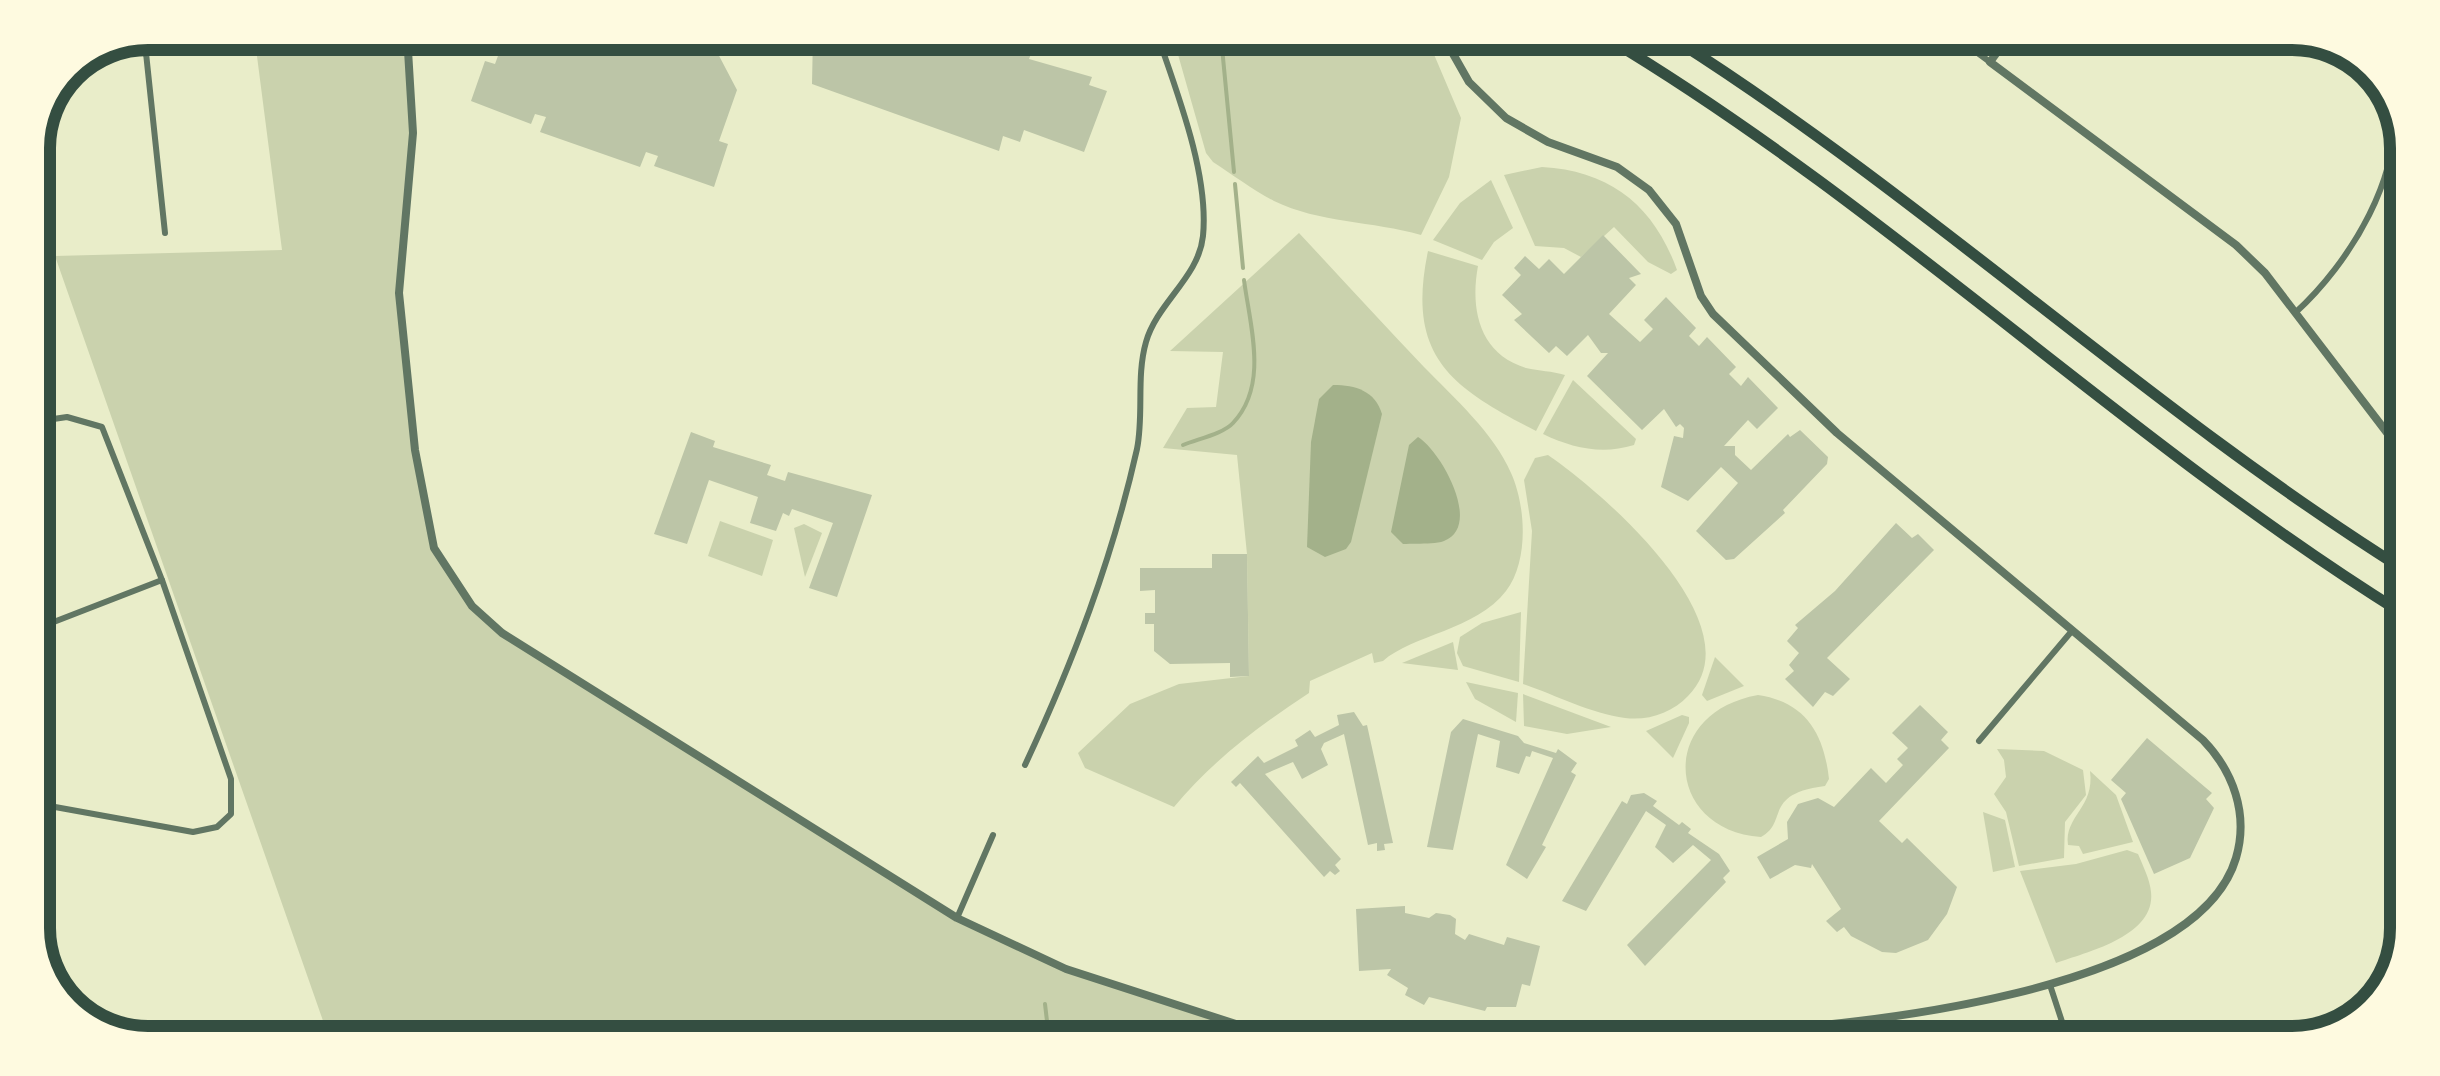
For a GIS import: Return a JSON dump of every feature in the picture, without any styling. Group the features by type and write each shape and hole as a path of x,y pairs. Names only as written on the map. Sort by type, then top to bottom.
{"highway":[{"path":"1625,50 1778,150 2188,466 2390,605"},
{"path":"1691,50 1820,136 2178,414 2390,560"}],"street":[{"path":"146,50 165,233"},
{"path":"408,50 413,133 399,292 415,450 434,548 472,606 502,633 956,918 1066,969 1242,1026"},
{"path":"1026,765 1095,602 1120,520 1138,442 1142,359 1151,327 1194,266 1203,241 1204,200 1162,50"},
{"path":"1451,50 1469,82 1506,118 1548,142 1616,166 1649,190 1676,224 1709,310 1822,420 2210,747 2232,783 2241,828 2229,876 2194,918 2143,948 2050,985 1990,1002 1806,1026"},
{"path":"1974,50 2216,227 2265,273 2390,437"},
{"path":"1990,62 1999,50"},
{"path":"138,51 146,54"},
{"path":"2295,313 2339,263 2366,216 2390,146"},
{"path":"50,420 67,417 102,427 162,580 231,779 230,814 216,826 193,832 50,806"},
{"path":"50,623 162,580"},
{"path":"1979,741 2072,632"},
{"path":"956,918 993,835"},
{"path":"2050,985 2064,1026"}],"shaded area":[{"path":"256,50 408,50 413,133 399,293 410,396 434,548 487,621 957,918 1066,969 1246,1026 325,1026 55,256 282,250"},
{"path":"1177,50 1432,50 1461,118 1449,177 1421,235 1291,208 1266,197 1213,162 1206,153"},
{"path":"1542,167 1589,176 1627,196 1656,227 1677,270 1671,274 1648,262 1614,227 1581,257 1564,248 1535,246 1504,175"},
{"path":"1491,180 1513,228 1494,242 1482,260 1433,240 1460,203"},
{"path":"1299,233 1472,417 1504,458 1520,501 1523,533 1519,565 1506,591 1478,615 1383,661 1374,663 1372,653 1310,681 1309,693 1237,745 1174,807 1085,768 1078,753 1130,704 1179,684 1249,676 1247,554 1237,455 1163,448 1187,408 1216,407 1223,352 1170,351"},
{"path":"1428,251 1478,266 1477,313 1488,341 1498,352 1526,368 1565,375 1536,431 1480,399 1442,364 1430,342 1424,317"},
{"path":"1573,380 1636,439 1634,445 1587,448 1543,434"},
{"path":"1333,385 1364,391 1375,400 1382,414 1351,542 1346,549 1325,557 1307,547 1311,442 1319,399"},
{"path":"1418,437 1447,472 1460,520 1455,533 1444,541 1403,544 1391,532 1409,445"},
{"path":"1548,455 1634,529 1688,598 1703,634 1704,667 1688,696 1667,711 1642,718 1612,716 1523,684 1532,531 1524,480 1535,458"},
{"path":"720,521 773,540 762,576 708,556"},
{"path":"804,524 822,533 805,577 794,528"},
{"path":"1521,612 1519,682 1463,666 1457,653 1460,637 1482,623"},
{"path":"1453,642 1458,670 1402,663"},
{"path":"1715,657 1744,686 1707,701 1702,695"},
{"path":"1466,682 1518,693 1516,722 1475,699"},
{"path":"1523,694 1611,727 1567,734 1524,726"},
{"path":"1758,695 1789,705 1810,723 1823,748 1829,779 1825,786 1792,795 1761,837 1729,830 1706,814 1691,794 1686,770 1689,746 1702,724 1725,706"},
{"path":"1682,715 1689,717 1689,723 1673,758 1646,731"},
{"path":"1997,749 2044,751 2083,770 2086,795 2065,822 2064,858 2019,866 2006,812 1994,794 2006,777 2004,760"},
{"path":"2090,771 2116,795 2133,842 2083,854 2079,846 2068,845 2068,835 2088,794"},
{"path":"1983,812 2005,820 2015,867 1993,872"},
{"path":"2127,850 2138,854 2150,887 2150,907 2143,920 2117,940 2056,963 2020,871 2076,864"}],"building":[{"path":"500,50 716,50 737,90 719,141 728,144 714,187 654,166 658,156 646,152 640,167 540,132 546,117 535,114 531,124 471,101 485,61 495,64"},
{"path":"813,50 1033,50 1029,59 1092,77 1089,85 1107,91 1084,152 1024,130 1020,142 1003,136 999,151 812,84"},
{"path":"1603,235 1641,274 1629,278 1636,285 1609,314 1640,342 1653,329 1644,320 1666,297 1696,328 1689,336 1699,346 1707,337 1736,367 1729,374 1741,386 1748,377 1778,408 1757,429 1748,420 1724,446 1735,446 1735,455 1751,470 1788,434 1790,437 1800,430 1828,457 1827,464 1783,510 1785,513 1734,559 1726,560 1696,531 1738,483 1721,467 1688,501 1661,487 1674,436 1683,438 1684,428 1680,424 1676,427 1664,409 1642,430 1587,376 1608,353 1601,353 1588,335 1567,356 1556,346 1549,353 1514,320 1522,314 1502,295 1521,275 1514,268 1525,256 1539,269 1549,259 1564,274"},
{"path":"691,432 715,441 713,447 771,465 767,475 785,481 788,472 872,495 837,597 809,588 833,523 792,509 789,516 783,513 776,531 750,523 758,497 709,480 687,544 654,534"},
{"path":"1896,523 1912,538 1918,534 1934,550 1827,658 1850,679 1833,696 1825,692 1813,707 1785,679 1794,671 1789,665 1799,653 1787,641 1798,628 1795,625 1835,591"},
{"path":"1212,554 1247,554 1249,676 1230,677 1230,663 1170,664 1154,651 1154,624 1145,624 1145,613 1155,613 1155,590 1140,591 1140,568 1212,568"},
{"path":"1920,705 1948,732 1941,740 1949,748 1879,821 1902,843 1907,838 1957,887 1947,914 1928,940 1896,953 1882,952 1851,936 1844,927 1837,932 1826,921 1841,909 1812,864 1811,868 1795,865 1770,879 1757,857 1788,839 1787,822 1798,804 1818,798 1834,807 1871,768 1886,783 1903,765 1897,759 1908,748 1892,733"},
{"path":"1354,712 1363,726 1367,725 1393,843 1384,844 1385,850 1377,851 1377,843 1368,845 1344,734 1324,743 1321,749 1328,765 1302,779 1293,762 1265,774 1341,859 1335,865 1340,871 1335,875 1330,871 1324,877 1240,783 1236,787 1231,782 1258,756 1264,763 1298,746 1295,740 1310,730 1315,737 1339,725 1337,715"},
{"path":"1463,719 1518,736 1524,743 1556,753 1558,749 1577,763 1571,772 1576,775 1542,845 1546,847 1527,879 1506,865 1553,758 1532,751 1519,774 1496,767 1500,741 1478,734 1453,850 1427,847 1451,732"},
{"path":"2147,738 2212,793 2206,799 2214,808 2190,858 2154,874 2121,799 2126,793 2111,780"},
{"path":"1644,793 1657,801 1653,806 1679,825 1682,822 1691,829 1688,833 1719,854 1730,871 1723,878 1726,882 1645,966 1627,945 1711,860 1693,845 1673,863 1655,847 1666,825 1646,811 1586,911 1562,901 1622,801 1627,804 1631,795"},
{"path":"1405,906 1405,913 1429,918 1436,913 1450,915 1456,919 1455,934 1465,940 1469,934 1504,945 1507,937 1540,946 1530,986 1522,984 1516,1007 1487,1007 1485,1011 1429,997 1424,1005 1405,995 1408,988 1387,975 1391,969 1359,971 1356,909"}],"waterway":[{"path":"1222,50 1234,172"},
{"path":"1235,184 1243,268"},
{"path":"1183,445 1229,427 1251,391 1253,335 1244,280"},
{"path":"1045,1004 1051,1026"}]}
